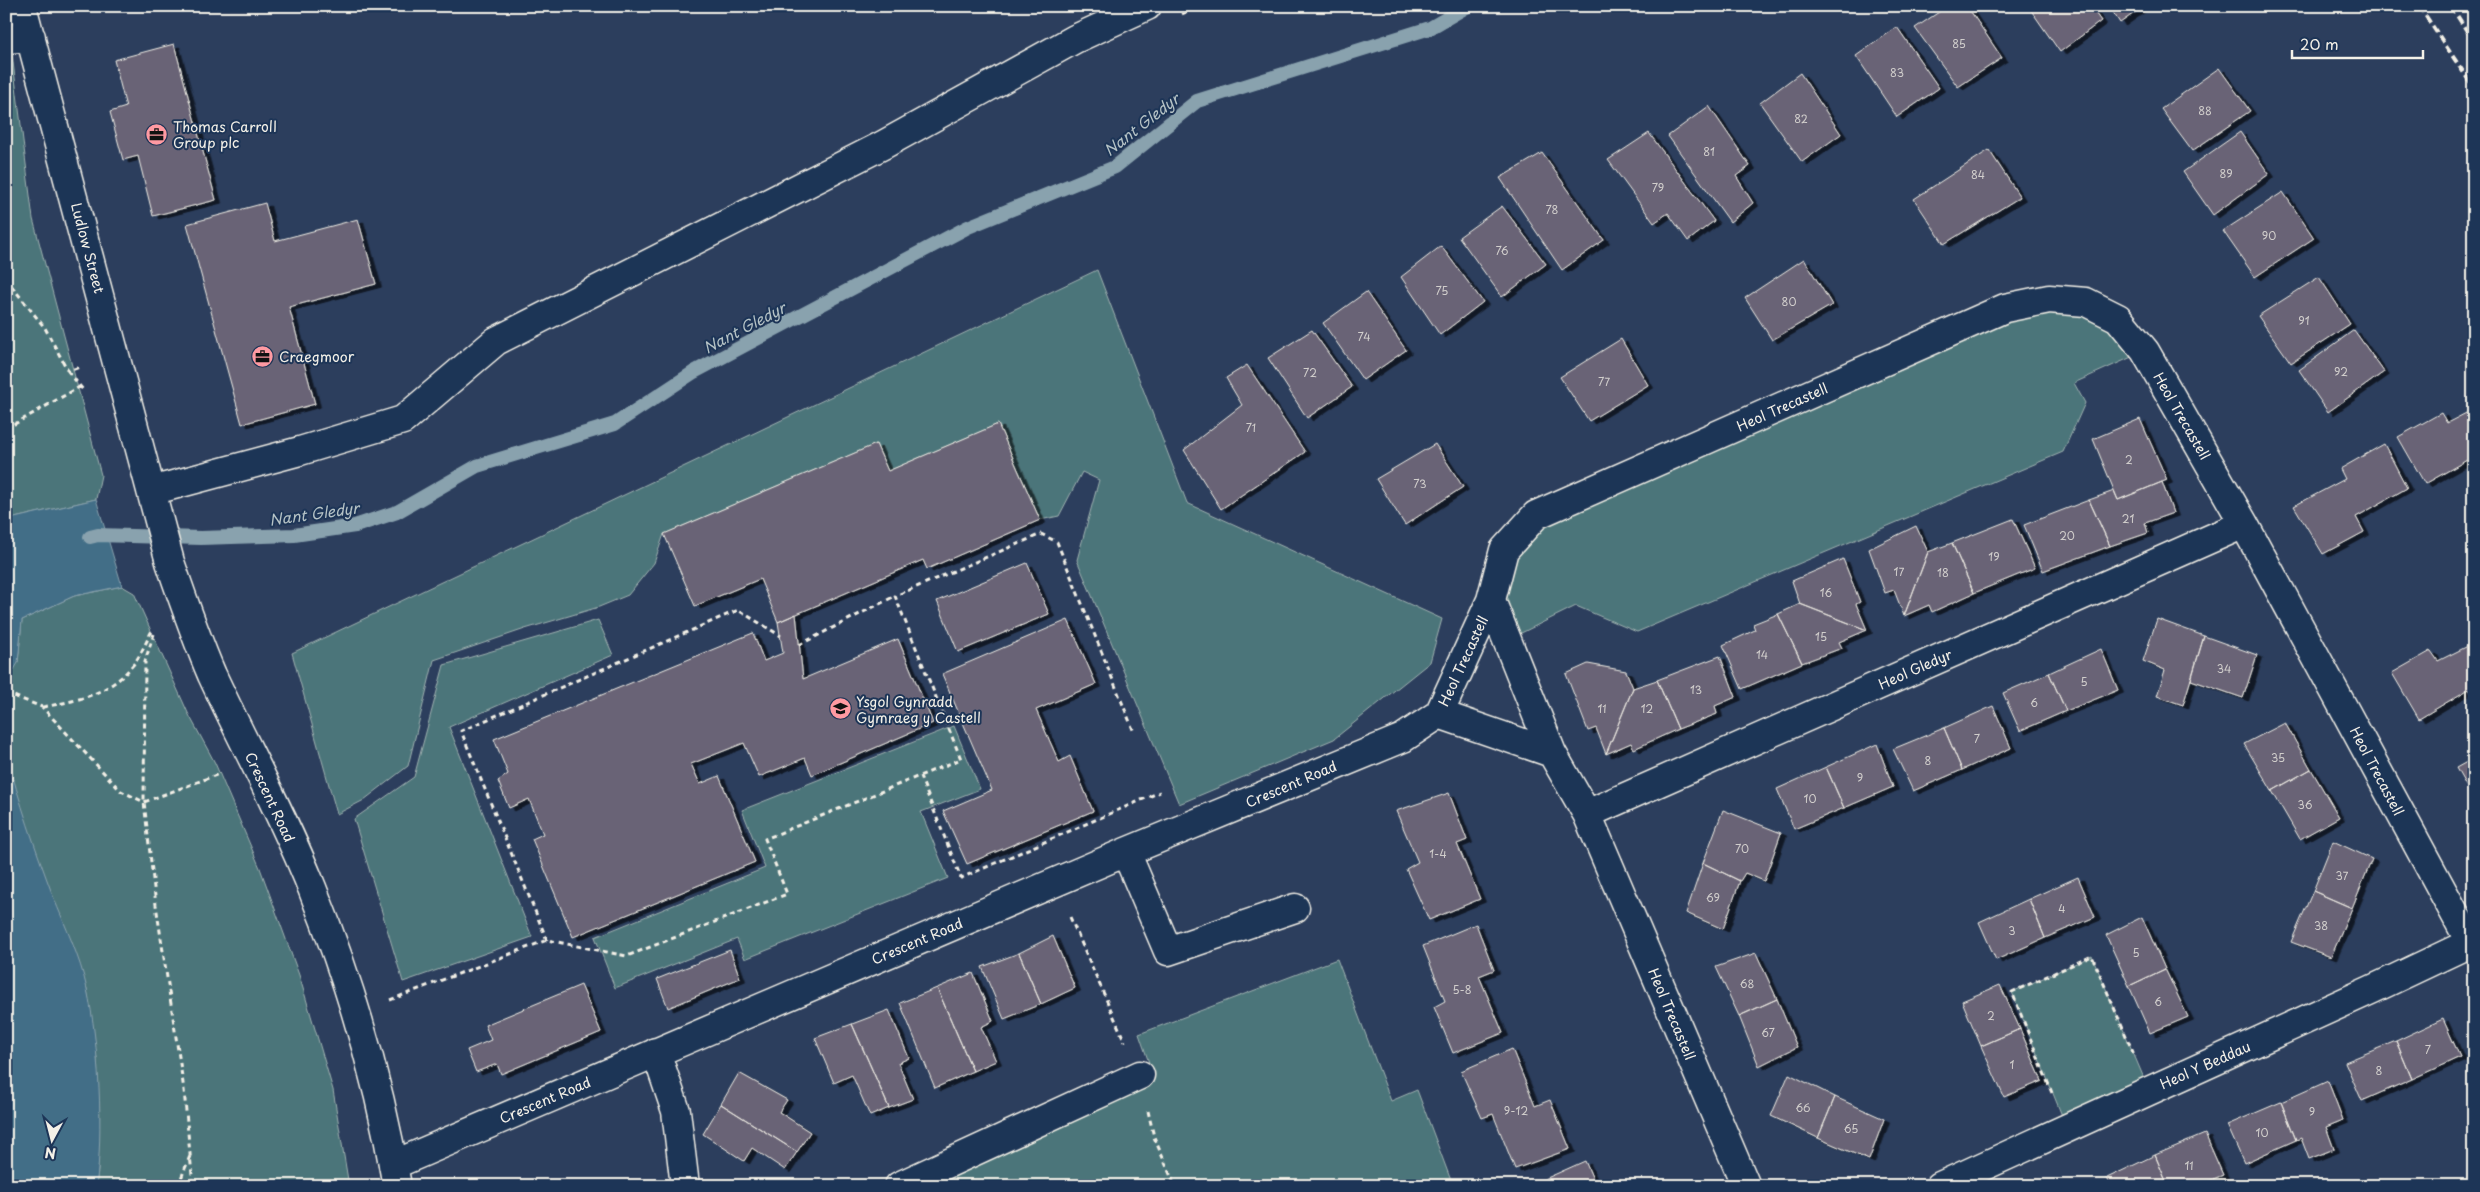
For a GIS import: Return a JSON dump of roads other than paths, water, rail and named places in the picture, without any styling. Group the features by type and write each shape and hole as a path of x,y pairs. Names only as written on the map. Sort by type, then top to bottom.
{"street":[{"name":"Ludlow Street","path":"22,6 19,38 116,356 153,502"},
{"path":"153,502 300,451 403,420 496,341 883,145 1075,39 1147,6"},
{"name":"Heol Trecastell","path":"1746,1186 1586,814 1552,753 1439,714 1491,600 1504,550 1536,515 2005,308 2049,299 2086,302 2118,318 2145,351 2244,524 2472,946"},
{"name":"Crescent Road","path":"153,502 170,562 195,636 312,889 356,1013 379,1097 395,1176 656,1052 1126,852 1403,738 1439,714"},
{"name":"Heol Gledyr","path":"1586,814 2244,524"},
{"path":"1491,600 1552,753"},
{"path":"1126,852 1168,951 1294,908"},
{"name":"Heol Y Beddau","path":"1940,1186 2472,946"},
{"path":"656,1052 676,1111 685,1186"},
{"path":"900,1186 1140,1075"}],"water":[{"path":"96,499 122,586 74,596 22,620 18,663 6,683 6,520"},
{"path":"6,752 34,842 76,953 87,989 95,1035 99,1088 100,1140 96,1186 6,1186"}],"waterway":[{"name":"Nant Gledyr","path":"90,537 98,535 201,538 294,535 355,526 397,512 477,466 615,424 694,372 968,227 1115,167 1197,101 1430,28 1468,6"}],"railway":[{"path":"2419,6 2474,88"},
{"path":"2451,6 2474,42"}],"place":[{"name":"Thomas Carroll Group plc","path":"157,134"},
{"name":"Craegmoor","path":"263,356"},
{"name":"Ysgol Gynradd Gymraeg y Castell","path":"840,709"}]}
